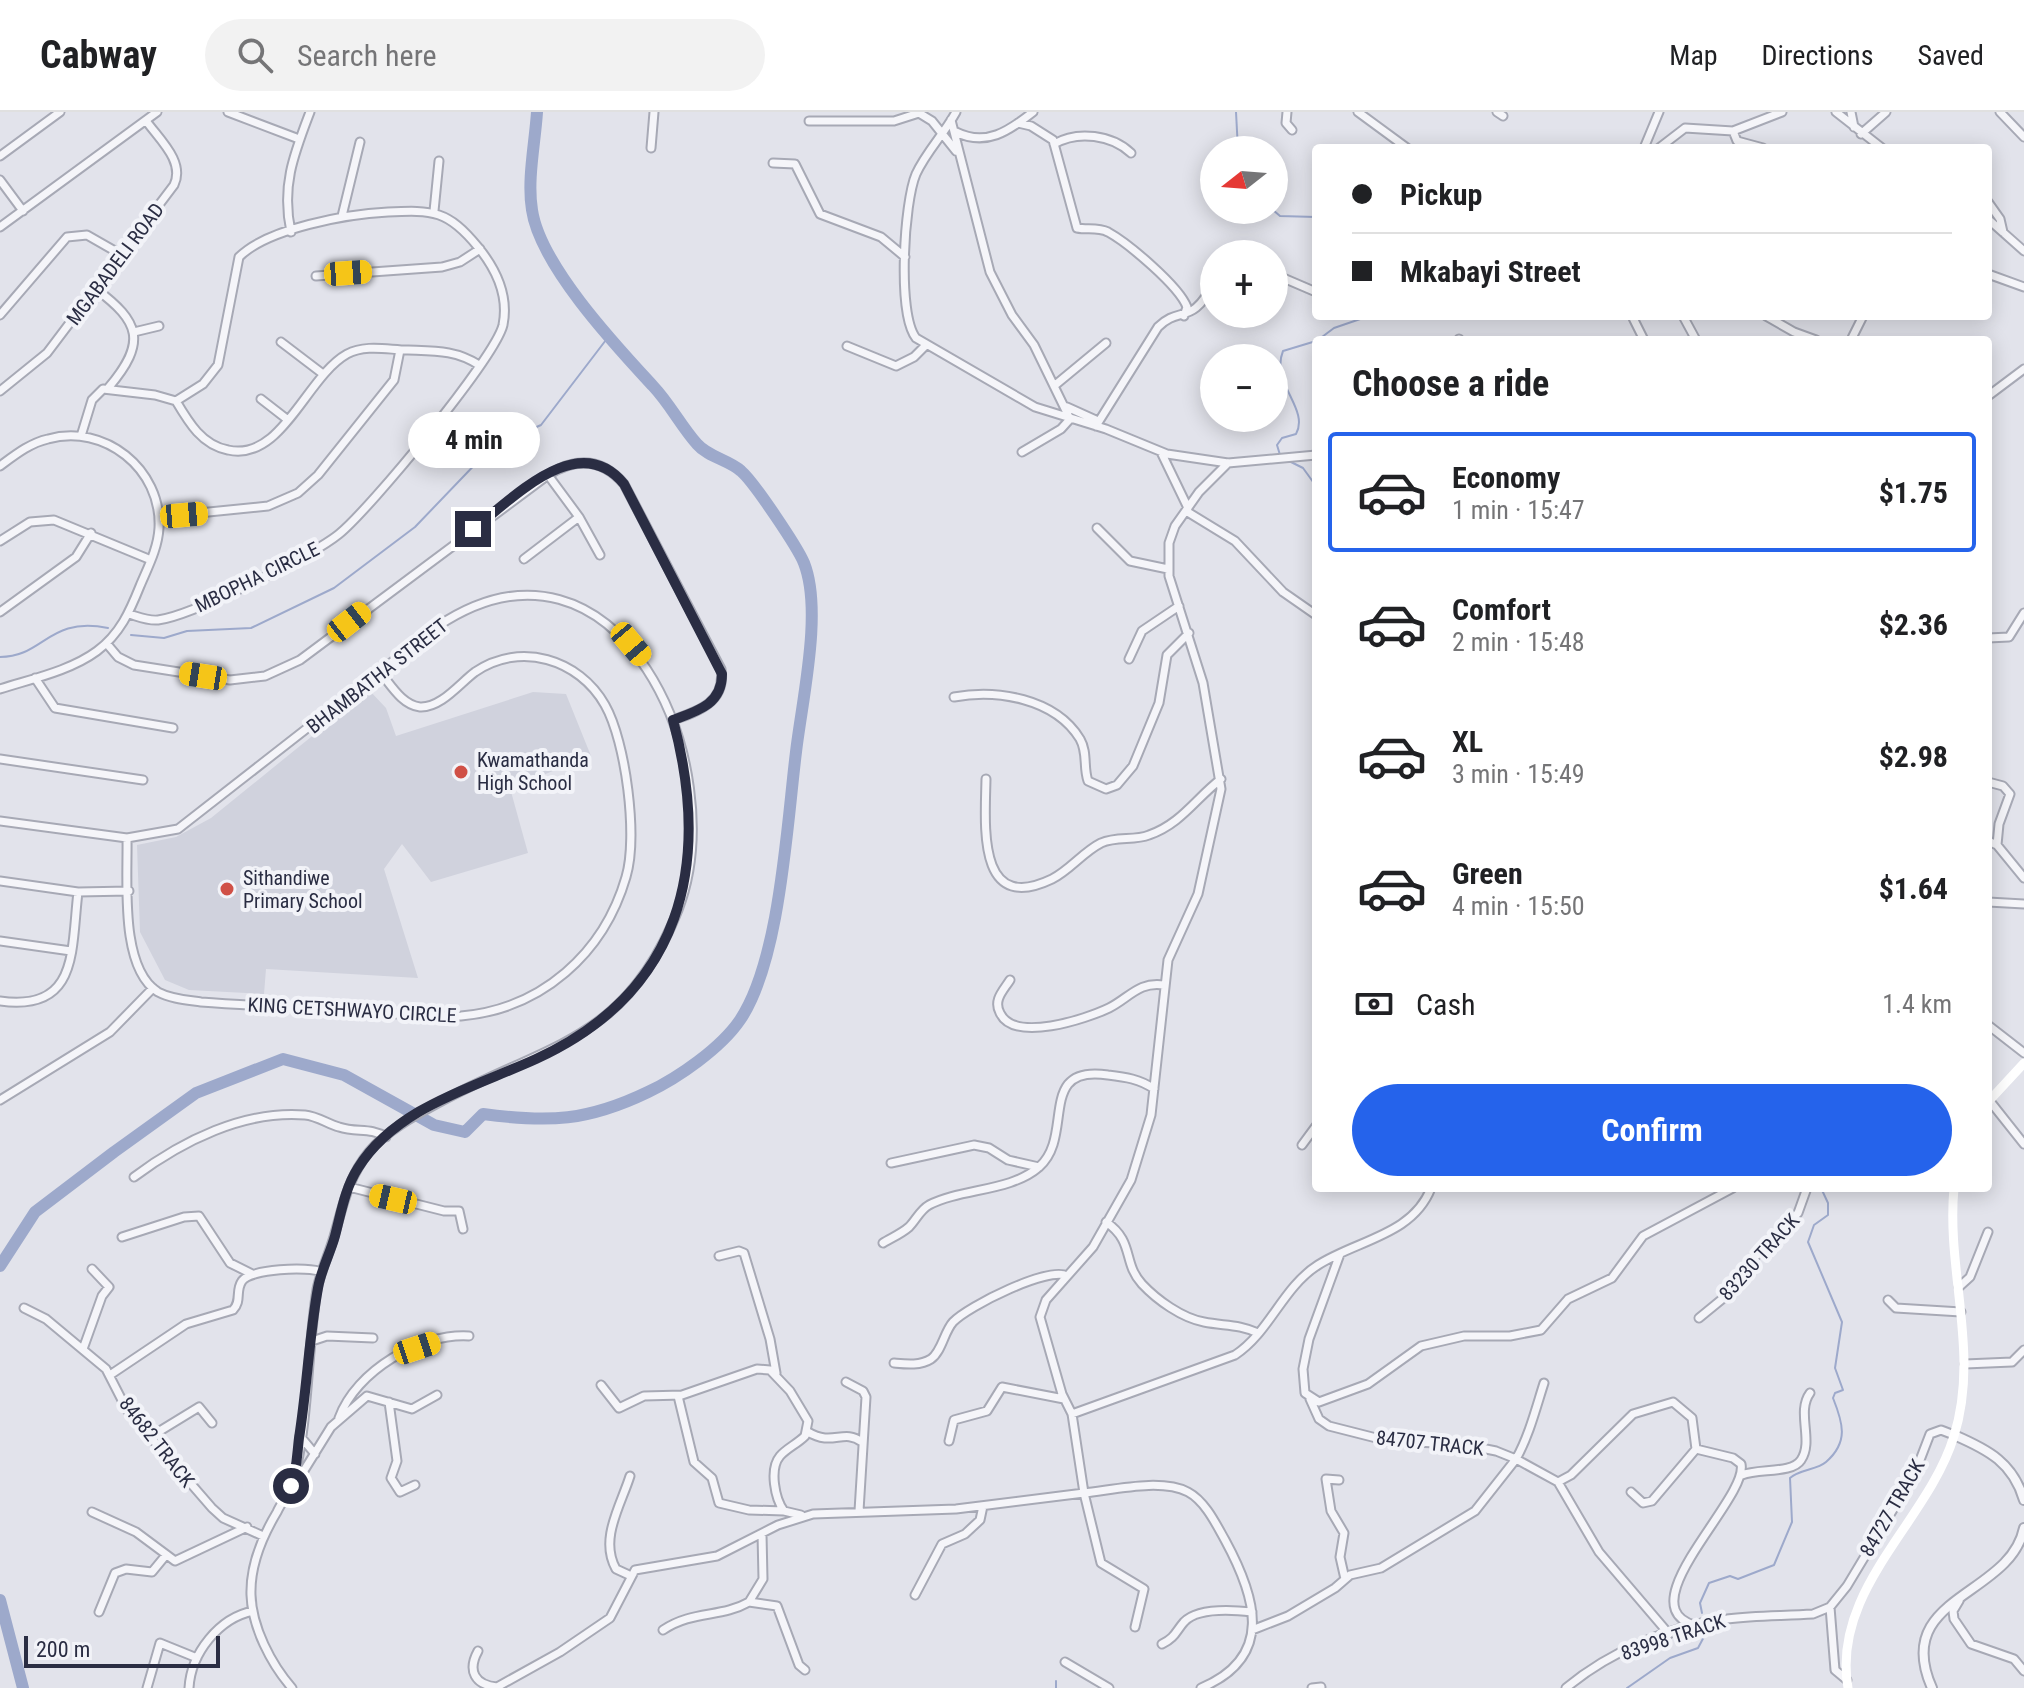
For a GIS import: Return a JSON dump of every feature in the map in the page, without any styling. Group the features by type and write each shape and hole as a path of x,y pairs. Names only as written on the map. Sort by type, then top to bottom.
{"main road":[{"path":"1992,1098 2024,1064"},
{"path":"1847,1684 1848,1640 1860,1603 1954,1435 1965,1364 1952,1214 1954,1192"}],"street":[{"path":"0,156 60,112"},
{"path":"0,227 157,112"},
{"path":"228,112 299,139"},
{"path":"291,232 286,184 310,112"},
{"path":"651,148 654,112"},
{"path":"956,112 926,156 912,185 903,283 912,333 926,345 1035,407 1070,419 1097,423"},
{"path":"956,132 973,139 987,138 1033,112"},
{"path":"1287,112 1286,123 1292,130"},
{"path":"1358,112 1402,144"},
{"path":"1646,144 1659,112"},
{"path":"1665,144 1690,127 1733,131 1782,112"},
{"path":"1836,112 1876,144"},
{"path":"1851,112 1854,127"},
{"path":"1861,134 1886,112"},
{"path":"2000,112 2024,137"},
{"path":"809,121 894,121 918,113 942,133 957,152"},
{"path":"951,120 956,132 957,152 973,195 994,280 1034,345 1067,407 1070,419"},
{"name":"MGABADELI ROAD","path":"0,391 47,353 170,192 178,174 176,162 147,122"},
{"path":"1018,123 1035,128 1054,144 1077,228 1103,230 1137,254 1181,296 1187,307 1184,316"},
{"path":"1733,131 1737,141 1748,144"},
{"path":"1054,144 1064,140 1106,137 1131,153"},
{"path":"342,216 360,142"},
{"path":"176,401 203,384 218,365 239,257 254,246 342,216 434,211 439,161"},
{"path":"773,163 795,164 820,214 881,237 905,257"},
{"path":"0,180 23,211"},
{"path":"1992,208 2000,219 2003,232"},
{"name":"MBOPHA CIRCLE","path":"129,614 153,620 179,614 293,562 336,536 378,494 479,365 498,337 504,311 500,280 480,249 458,225 434,211"},
{"path":"1992,222 2024,251"},
{"path":"0,315 67,237 87,235 122,255"},
{"path":"316,276 442,267 460,262 480,249"},
{"path":"1992,275 2024,287"},
{"path":"1288,280 1312,290"},
{"path":"81,436 92,400 109,387 131,349 134,332 127,314 96,289"},
{"path":"1097,423 1158,327 1164,321 1184,316 1200,304"},
{"path":"1774,320 1808,336"},
{"path":"134,332 159,326"},
{"path":"281,342 323,374"},
{"path":"1054,386 1106,343"},
{"path":"847,346 896,366 914,357 926,345"},
{"path":"159,517 256,508 278,503 298,493 318,475 394,380 400,350"},
{"path":"109,387 176,401 201,436 220,449 235,452 257,449 288,420 323,374 353,351 456,353 479,365"},
{"path":"1992,393 2024,369"},
{"path":"261,399 288,420"},
{"path":"1067,407 1161,452 1228,463 1312,455"},
{"path":"1022,452 1061,429 1070,419"},
{"path":"0,466 37,442 57,436 81,436 104,442 132,460 151,486 159,517 151,560 129,614 107,644 83,660 0,689"},
{"path":"1161,452 1187,510 1235,541 1283,592 1312,612"},
{"path":"107,644 124,661 172,671 230,680 275,673 300,660 548,475 579,461 596,463 617,476 712,648 722,674 716,697 705,708 673,720"},
{"path":"1135,1627 1143,1588 1101,1563 1084,1493 1072,1414 1064,1399 1040,1317 1046,1300 1093,1247 1138,1163 1154,1089 1169,954 1187,920 1204,870 1221,779 1209,706 1168,569 1171,536 1207,481 1228,463"},
{"path":"548,475 579,517 600,555"},
{"path":"524,559 579,517"},
{"path":"0,541 24,524 61,521 151,560"},
{"path":"1097,528 1130,561 1168,569"},
{"path":"0,612 76,557 91,533"},
{"name":"BHAMBATHA STREET","path":"0,821 127,838 169,832 191,822 438,626 468,609 512,599 552,600 590,612 631,644 654,677 673,720 690,804 689,863 678,910 643,976 606,1018 533,1061 477,1082 427,1109 406,1121 368,1153 349,1187 322,1272 293,1482"},
{"path":"1129,659 1142,631 1179,606"},
{"path":"1992,638 2009,637 2024,613"},
{"path":"954,697 1015,696 1056,717 1080,739 1086,755 1088,781 1106,789 1117,785 1133,766 1159,703 1167,655 1189,633"},
{"name":"KING CETSHWAYO CIRCLE","path":"153,988 166,995 201,1002 460,1016 490,1011 533,996 564,974 598,939 622,892 633,838 632,810 611,719 598,694 564,665 541,657 495,662 475,672 435,703 423,707 406,702 380,672"},
{"path":"35,678 48,702 61,710 173,728"},
{"path":"0,759 143,780"},
{"path":"986,779 987,849 999,878 1011,887 1022,889 1054,878 1101,843 1142,838 1165,828 1184,816 1221,779"},
{"path":"1992,783 2003,786 2010,794 1999,824 1997,845"},
{"path":"0,1100 110,1032 153,988 133,953 127,838"},
{"path":"1992,843 2024,878"},
{"path":"0,881 78,892 129,891"},
{"path":"0,1001 28,1004 48,997 64,980 78,892"},
{"path":"1992,902 2024,904"},
{"path":"0,941 71,951"},
{"path":"1010,980 997,1000 1001,1016 1011,1026 1033,1030 1096,1013 1141,986 1164,985"},
{"path":"1992,1028 2024,1053"},
{"path":"883,1243 904,1231 931,1204 1005,1182 1039,1167 1054,1147 1060,1100 1074,1078 1097,1073 1135,1079 1154,1089"},
{"path":"1992,1105 2024,1144"},
{"path":"134,1177 197,1138 259,1118 306,1115 340,1128 374,1130 384,1139"},
{"path":"1302,1145 1312,1131"},
{"path":"891,1163 974,1145 989,1148 1008,1160 1039,1167"},
{"path":"349,1187 444,1211 459,1211 463,1229"},
{"path":"1072,1414 1229,1359 1258,1333 1299,1279 1340,1254 1408,1221 1428,1192"},
{"path":"1340,1254 1305,1356 1303,1381 1311,1400 1325,1402 1354,1391 1421,1346 1464,1336 1510,1336 1541,1330 1568,1299 1612,1278 1643,1236 1726,1192"},
{"name":"83230 TRACK","path":"1699,1318 1721,1300 1759,1252 1798,1213 1806,1192"},
{"path":"122,1237 184,1217 199,1216 230,1263 252,1274"},
{"path":"1106,1222 1124,1237 1136,1276 1158,1298 1195,1320 1238,1324 1258,1333"},
{"path":"1959,1287 1970,1277 1988,1232"},
{"path":"719,1256 744,1253 770,1339 776,1373 805,1413 808,1432"},
{"path":"110,1375 186,1324 233,1310 238,1304 240,1283 252,1274 302,1267 322,1272"},
{"path":"83,1349 102,1296 109,1287 92,1269"},
{"path":"894,1363 928,1360 934,1356 953,1321 970,1310 1040,1277 1057,1272 1067,1276"},
{"path":"1888,1300 1896,1308 1923,1309 1932,1313 1961,1312"},
{"name":"84682 TRACK","path":"24,1308 42,1316 110,1375 127,1410 219,1515 263,1536"},
{"path":"312,1341 331,1336 373,1338"},
{"path":"292,1688 269,1654 253,1611 251,1587 263,1536 293,1482 339,1420 359,1386 388,1362 449,1337 469,1336"},
{"path":"1965,1364 1989,1366 2012,1362 2024,1350"},
{"path":"601,1385 619,1408 649,1395 678,1396 757,1369 776,1373"},
{"path":"846,1382 866,1394 859,1511"},
{"path":"1252,1630 1288,1616 1345,1579 1381,1568 1475,1511 1516,1459 1526,1441 1544,1383"},
{"path":"949,1441 954,1420 987,1411 1002,1387 1064,1399"},
{"path":"1742,1475 1758,1469 1788,1469 1800,1462 1805,1451 1805,1403 1810,1393"},
{"path":"339,1420 367,1396 412,1409 437,1395"},
{"path":"678,1396 694,1462 712,1478 719,1503 803,1516"},
{"name":"84707 TRACK","path":"1311,1400 1319,1419 1329,1426 1388,1441 1461,1444 1496,1451 1558,1482"},
{"path":"389,1402 397,1461 391,1478 400,1492 415,1485"},
{"path":"1631,1492 1643,1503 1650,1503 1696,1449 1692,1418 1676,1403 1633,1414 1571,1475 1558,1482 1599,1552 1669,1634"},
{"path":"150,1437 199,1407 212,1423"},
{"name":"84727 TRACK","path":"1832,1604 1915,1473 1930,1434 1937,1430 1954,1435"},
{"path":"808,1432 824,1440 850,1436 862,1442"},
{"path":"784,1511 777,1499 776,1462 808,1432"},
{"path":"1954,1435 2002,1460 2014,1476 2024,1500"},
{"path":"300,1436 315,1454"},
{"path":"1696,1449 1737,1460 1743,1468 1742,1475 1694,1548 1674,1593 1673,1606 1682,1620 1696,1626"},
{"path":"629,1575 616,1569 610,1549 616,1509 630,1476"},
{"path":"1339,1480 1326,1479 1331,1511 1344,1533 1340,1557 1345,1579"},
{"path":"478,1651 472,1666 477,1680 493,1687 504,1684 560,1652 610,1618 629,1575 640,1569 717,1556 803,1516 859,1511 915,1512 1084,1493 1171,1487 1192,1494 1205,1508 1235,1560 1252,1612 1252,1630 1242,1659 1233,1671 1201,1688"},
{"path":"915,1595 938,1549 980,1520 983,1506"},
{"path":"92,1512 136,1532 173,1561 247,1527"},
{"path":"1932,1688 1924,1660 1931,1625 1949,1602 2010,1560 2024,1528"},
{"path":"749,1602 763,1579 762,1534"},
{"path":"99,1612 115,1573 126,1569 152,1572 166,1555"},
{"path":"1981,1582 1978,1589 1956,1604 1954,1619 1975,1647 2014,1659 2024,1671"},
{"path":"663,1630 692,1615 723,1611 749,1602 777,1606 799,1665 805,1670"},
{"path":"1832,1604 1835,1670 1847,1684"},
{"name":"83998 TRACK","path":"1566,1688 1614,1655 1669,1634 1724,1619 1813,1614 1832,1604"},
{"path":"1162,1644 1173,1638 1185,1621 1192,1617 1227,1610 1252,1612"},
{"path":"189,1688 197,1658 226,1622 253,1611"},
{"path":"147,1688 160,1643 197,1658"},
{"path":"1065,1662 1109,1688"},
{"path":"1312,1688 1321,1687"}],"shaded area":[{"path":"369,690 386,708 396,736 533,692 566,694 591,756 510,788 528,853 431,882 402,844 384,869 418,978 266,969 264,994 189,990 165,980 140,932 137,845 176,837 211,818"}],"waterway":[{"path":"0,1266 35,1212 114,1152 196,1093 283,1059 344,1075 434,1125 465,1132 483,1114 548,1119 568,1117 606,1109 648,1092 672,1079 722,1041 740,1020 754,994 780,891 809,656 812,605 809,583 800,555 747,477 697,444 659,393 582,304 549,255 532,210 531,174 537,112"},
{"path":"1236,112 1237,136"},
{"path":"1288,216 1312,217"},
{"path":"1323,336 1334,328 1357,320"},
{"path":"131,635 164,638 187,631 251,628 334,588 415,527 485,454 541,425 609,336"},
{"path":"1280,455 1277,445 1282,438 1296,434 1299,425 1295,405 1282,374 1280,363 1283,351 1312,342"},
{"path":"1289,461 1303,468 1312,480"},
{"path":"0,657 27,651 72,627 108,628"},
{"path":"1702,1613 1700,1603 1709,1583 1730,1576 1738,1579 1774,1565 1792,1522 1790,1478 1826,1462 1841,1440 1841,1424 1833,1398 1835,1393 1843,1390 1835,1368 1842,1322 1808,1242 1814,1225 1828,1215 1828,1203 1823,1192"},
{"path":"0,1600 23,1688"},
{"path":"1627,1688 1670,1658 1698,1648 1706,1633"},
{"path":"1056,1681 1056,1688"}],"place":[{"name":"Kwamathanda High School","path":"461,772"},
{"name":"Sithandiwe Primary School","path":"227,889"}],"route":[{"path":"291,1486 305,1404 318,1285 352,1177 374,1146 406,1121 477,1082 549,1053 606,1018 643,976 661,946 684,890 689,863 690,804 673,720 705,708 712,702 720,687 722,674 712,648 624,484 611,471 596,463 571,463 527,489 473,529"}]}
